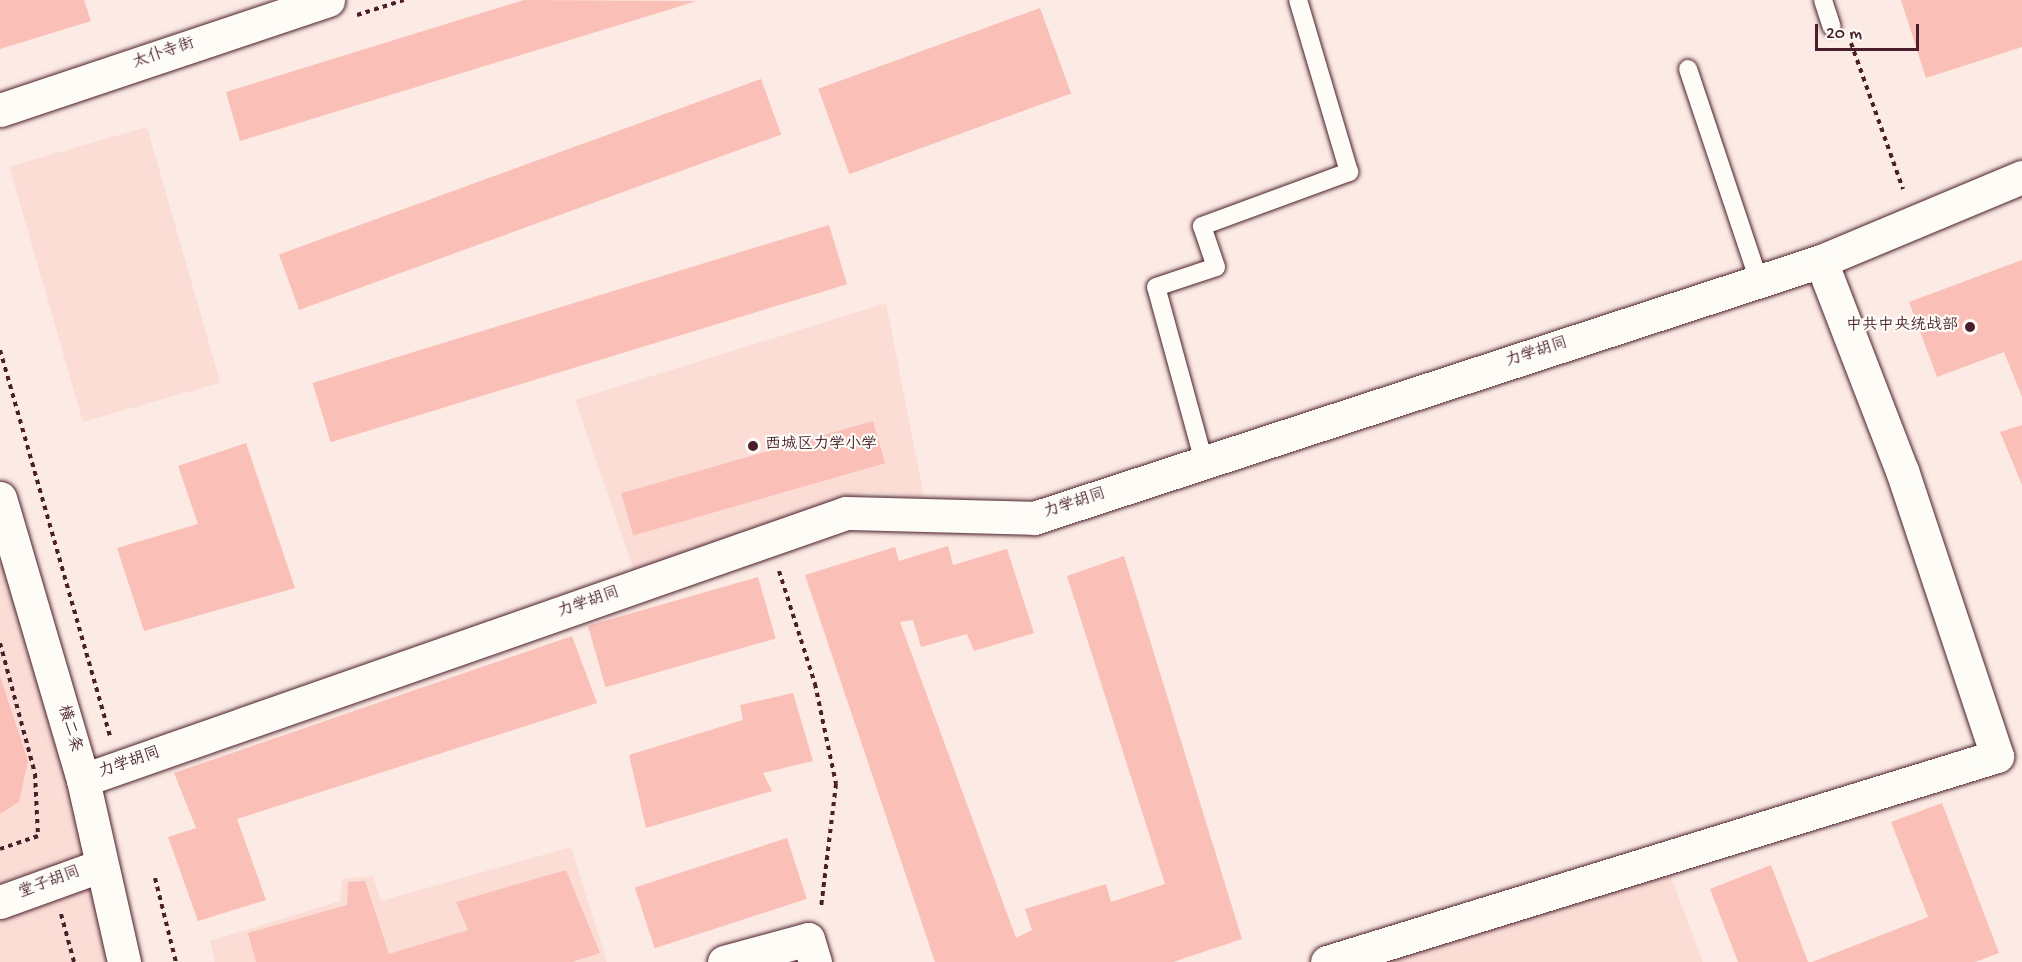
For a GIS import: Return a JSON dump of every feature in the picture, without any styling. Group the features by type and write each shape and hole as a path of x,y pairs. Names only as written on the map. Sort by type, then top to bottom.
{"street":[{"name":"太仆寺街","path":"0,110 328,0"},
{"name":"力学胡同","path":"83,780 846,513 1035,518 1821,261 2022,177"},
{"path":"1327,962 1997,756 1902,471 1821,261"},
{"name":"横二条","path":"1,508 83,780 100,866 124,962"},
{"name":"堂子胡同","path":"0,902 100,866"},
{"path":"724,962 808,939 815,962"}],"lane":[{"path":"1204,462 1156,287 1216,267 1202,226 1349,172 1298,0"},
{"path":"1823,0 1840,30"},
{"path":"1688,69 1759,281"}],"path":[{"path":"1840,30 1915,222"},
{"path":"0,350 119,767"},
{"path":"777,565 815,684 836,784 825,904 818,911"},
{"path":"0,643 35,774 38,836 0,849"},
{"path":"155,878 176,962"},
{"path":"50,914 60,911 74,962"}],"shaded area":[{"path":"147,127 220,383 83,422 10,166"},
{"name":"西城区力学小学","path":"886,303 924,496 866,492 634,570 575,400"},
{"path":"0,503 124,962 0,962"},
{"path":"571,847 607,962 215,962 210,941 340,901 342,879 373,876 381,901"},
{"path":"1669,872 1703,962 1362,962"}],"building":[{"path":"0,0 84,0 91,21 0,49"},
{"path":"524,0 697,1 240,141 226,92"},
{"path":"1901,0 2022,0 2022,47 1926,78"},
{"path":"1040,8 1071,94 849,174 818,89"},
{"path":"761,79 781,134 299,310 279,254"},
{"path":"829,225 847,284 331,442 313,383"},
{"name":"中共中央统战部","path":"2022,260 2022,397 2004,352 1937,377 1909,302"},
{"path":"873,421 885,463 633,536 621,493"},
{"path":"2022,425 2022,485 2000,432"},
{"path":"246,443 295,588 144,631 117,548 198,524 178,466"},
{"path":"948,546 953,565 1007,549 1034,633 974,651 967,634 921,647 913,620 900,622 1016,938 1032,930 1025,909 1106,884 1111,902 1165,884 1067,576 1124,556 1242,939 1173,962 935,962 805,575 895,547 899,561"},
{"path":"758,577 776,639 605,687 588,626"},
{"path":"572,636 597,703 237,819 266,900 198,921 168,837 196,828 174,773"},
{"path":"0,676 28,761 19,802 0,814"},
{"path":"793,693 813,761 763,773 772,791 646,828 629,755 743,720 740,705"},
{"path":"1942,803 1999,953 1975,962 1812,962 1928,917 1891,822"},
{"path":"787,838 807,899 655,948 635,887"},
{"path":"1771,865 1808,962 1738,962 1710,889"},
{"path":"566,870 600,953 572,962 256,962 248,933 347,905 348,882 365,881 389,954 468,930 456,902"}],"place":[{"name":"中共中央统战部","path":"1970,327"},
{"name":"西城区力学小学","path":"753,446"}]}
